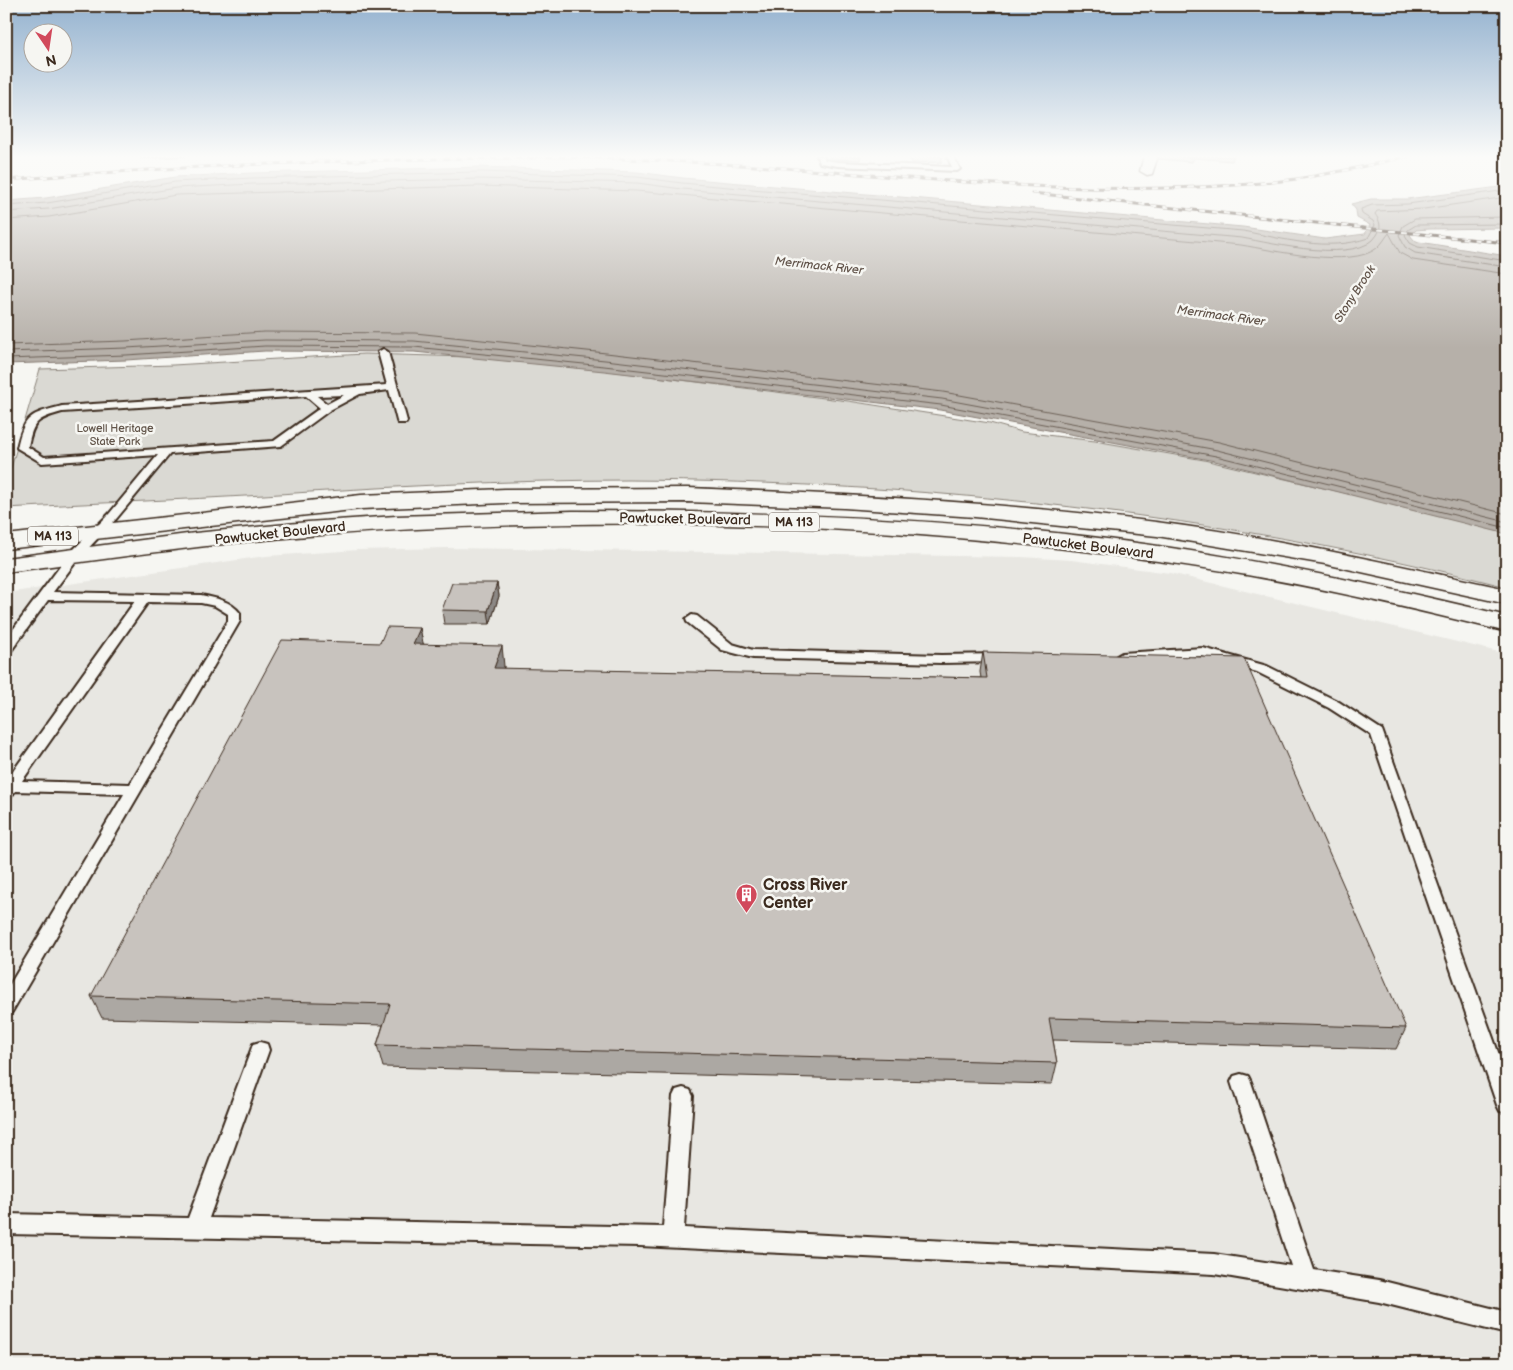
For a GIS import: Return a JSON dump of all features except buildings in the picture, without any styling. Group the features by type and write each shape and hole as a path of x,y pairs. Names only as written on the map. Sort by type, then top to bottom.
{"main road":[{"name":"Pawtucket Boulevard","path":"6,542 361,502 505,496 688,495 844,501 975,510 1157,529 1325,557 1507,597"},
{"name":"Pawtucket Boulevard","path":"6,565 304,529 411,522 556,517 829,523 962,532 1119,548 1272,572 1425,603 1507,624"}],"lane":[{"path":"384,352 402,421"},
{"path":"358,392 326,408 277,444 42,460 22,448 26,430 36,416 62,409 308,393 358,392 392,387"},
{"path":"308,393 326,408"},
{"path":"6,648 74,556 100,530 167,451"},
{"path":"6,1007 234,621 234,613 226,605 215,601 46,596"},
{"path":"9,789 144,598"},
{"path":"692,619 727,646 753,654 941,659 1017,658"},
{"path":"1111,658 1204,652 1262,669 1334,705 1377,733 1507,1105"},
{"path":"9,789 135,789"},
{"path":"195,1228 260,1050"},
{"path":"1241,1082 1306,1279"},
{"path":"673,1237 683,1096"},
{"path":"6,1224 673,1237 1214,1264 1379,1291 1507,1323"}],"shaded area":[{"path":"447,548 1021,557 1071,560 1170,573 1507,654 1507,1364 6,1364 6,593 266,556 358,550"}],"green space":[{"name":"Lowell Heritage State Park","path":"364,354 505,358 848,401 990,423 1022,432 1095,441 1204,460 1507,531 1507,587 1399,562 1290,540 1181,522 960,495 849,487 739,482 537,481 6,508 6,485 40,369 173,365"}],"water":[{"path":"6,220 1162,220 1243,227 1325,239 1365,234 1370,225 1361,220 1506,220 1506,228 1429,229 1416,230 1410,235 1419,242 1507,256 1507,534 1215,461 940,410 604,371 414,352 265,351 126,360 6,364"}],"railway":[{"path":"1288,220 1507,243"}],"place":[{"name":"Cross River Center","path":"747,913"}],"water label":[{"name":"Merrimack River","path":"819,266"},
{"name":"Stony Brook","path":"1355,294"},
{"name":"Merrimack River","path":"1221,316"}]}
